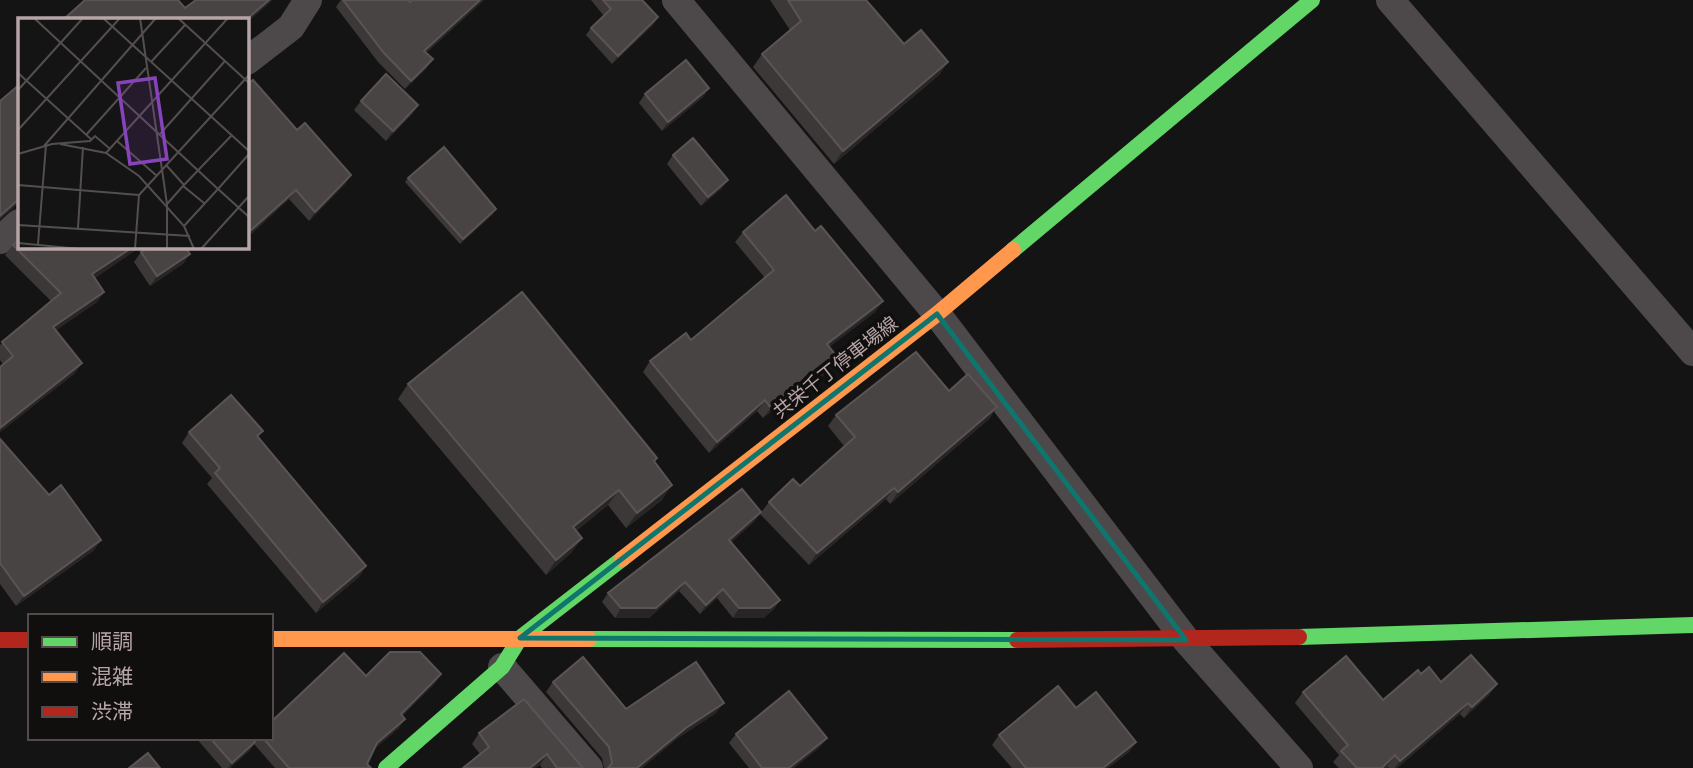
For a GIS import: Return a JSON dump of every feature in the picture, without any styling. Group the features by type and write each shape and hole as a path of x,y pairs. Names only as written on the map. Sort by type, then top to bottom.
{"street":[{"path":"248,60 291,27 308,0"},
{"path":"676,0 937,314 1186,640 1299,768"},
{"name":"共栄千丁停車場線","path":"386,768 502,667 520,638 937,314 1312,0"},
{"path":"1390,0 1693,352"},
{"path":"0,240 18,224"},
{"path":"273,639 1186,640 1693,625"},
{"path":"0,640 28,640"},
{"path":"502,667 589,768"}],"highlighted area":[{"path":"937,314 1186,640 520,638"}],"building":[{"path":"85,0 178,0 185,8 196,0 269,0 248,18 65,18"},
{"path":"343,0 480,0 424,51 433,59 411,81 384,53"},
{"path":"603,0 642,0 658,17 618,56 591,28 611,9"},
{"path":"788,0 866,0 904,44 921,30 948,62 843,151 762,54 801,21"},
{"path":"686,60 709,88 668,122 645,94"},
{"path":"386,74 418,105 393,131 361,101"},
{"path":"253,80 297,130 305,123 351,175 315,212 296,190 248,233 248,84"},
{"path":"18,86 18,200 0,216 0,101"},
{"path":"693,138 728,180 708,197 673,155"},
{"path":"444,147 496,209 463,239 408,178"},
{"path":"786,195 815,231 821,226 883,301 827,344 838,358 807,382 805,379 771,408 765,400 717,442 650,361 686,333 691,340 774,270 743,232"},
{"path":"18,241 18,248 131,248 92,274 104,292 53,327 82,363 0,428 0,367 13,356 2,342 61,293 13,245"},
{"path":"147,248 186,248 190,254 157,276 141,252"},
{"path":"522,292 657,458 654,461 672,485 637,513 619,490 573,527 582,538 556,560 408,384"},
{"path":"916,352 949,391 968,374 997,407 898,492 894,488 817,553 769,502 793,479 800,486 855,437 836,415"},
{"path":"231,395 263,431 257,436 366,566 323,602 215,473 220,468 189,432"},
{"path":"0,439 49,495 61,485 101,540 24,596 0,563"},
{"path":"742,489 761,512 729,540 780,600 770,608 739,608 723,589 706,605 685,582 656,608 621,608 608,593"},
{"path":"390,652 420,652 441,674 401,714 405,719 377,743 367,764 371,768 289,768 265,740 273,740 273,720 344,653 366,676"},
{"path":"1471,655 1497,684 1472,707 1468,703 1400,761 1395,755 1382,768 1357,768 1341,751 1348,745 1303,692 1346,656 1383,700 1418,670 1421,674 1429,667 1441,682"},
{"path":"583,657 626,709 696,662 724,703 686,728 637,768 608,768 612,763 609,747 553,682"},
{"path":"1058,686 1076,708 1096,692 1136,742 1103,768 1026,768 999,735"},
{"path":"789,691 827,738 789,768 762,768 736,734"},
{"path":"524,699 583,768 557,768 547,754 530,768 463,768 489,747 479,733"},
{"path":"212,740 254,740 255,742 232,763"},
{"path":"148,753 160,768 129,768"}],"traffic: fast":[{"path":"1013,250 1312,0"},
{"path":"386,768 502,667 520,638 622,559"},
{"path":"1299,637 1693,625"},
{"path":"589,639 1017,640"}],"traffic: slow":[{"path":"622,559 937,314 1013,250"},
{"path":"273,639 589,639"}],"traffic: jam":[{"path":"1017,640 1299,637"},
{"path":"0,640 28,640"}]}
